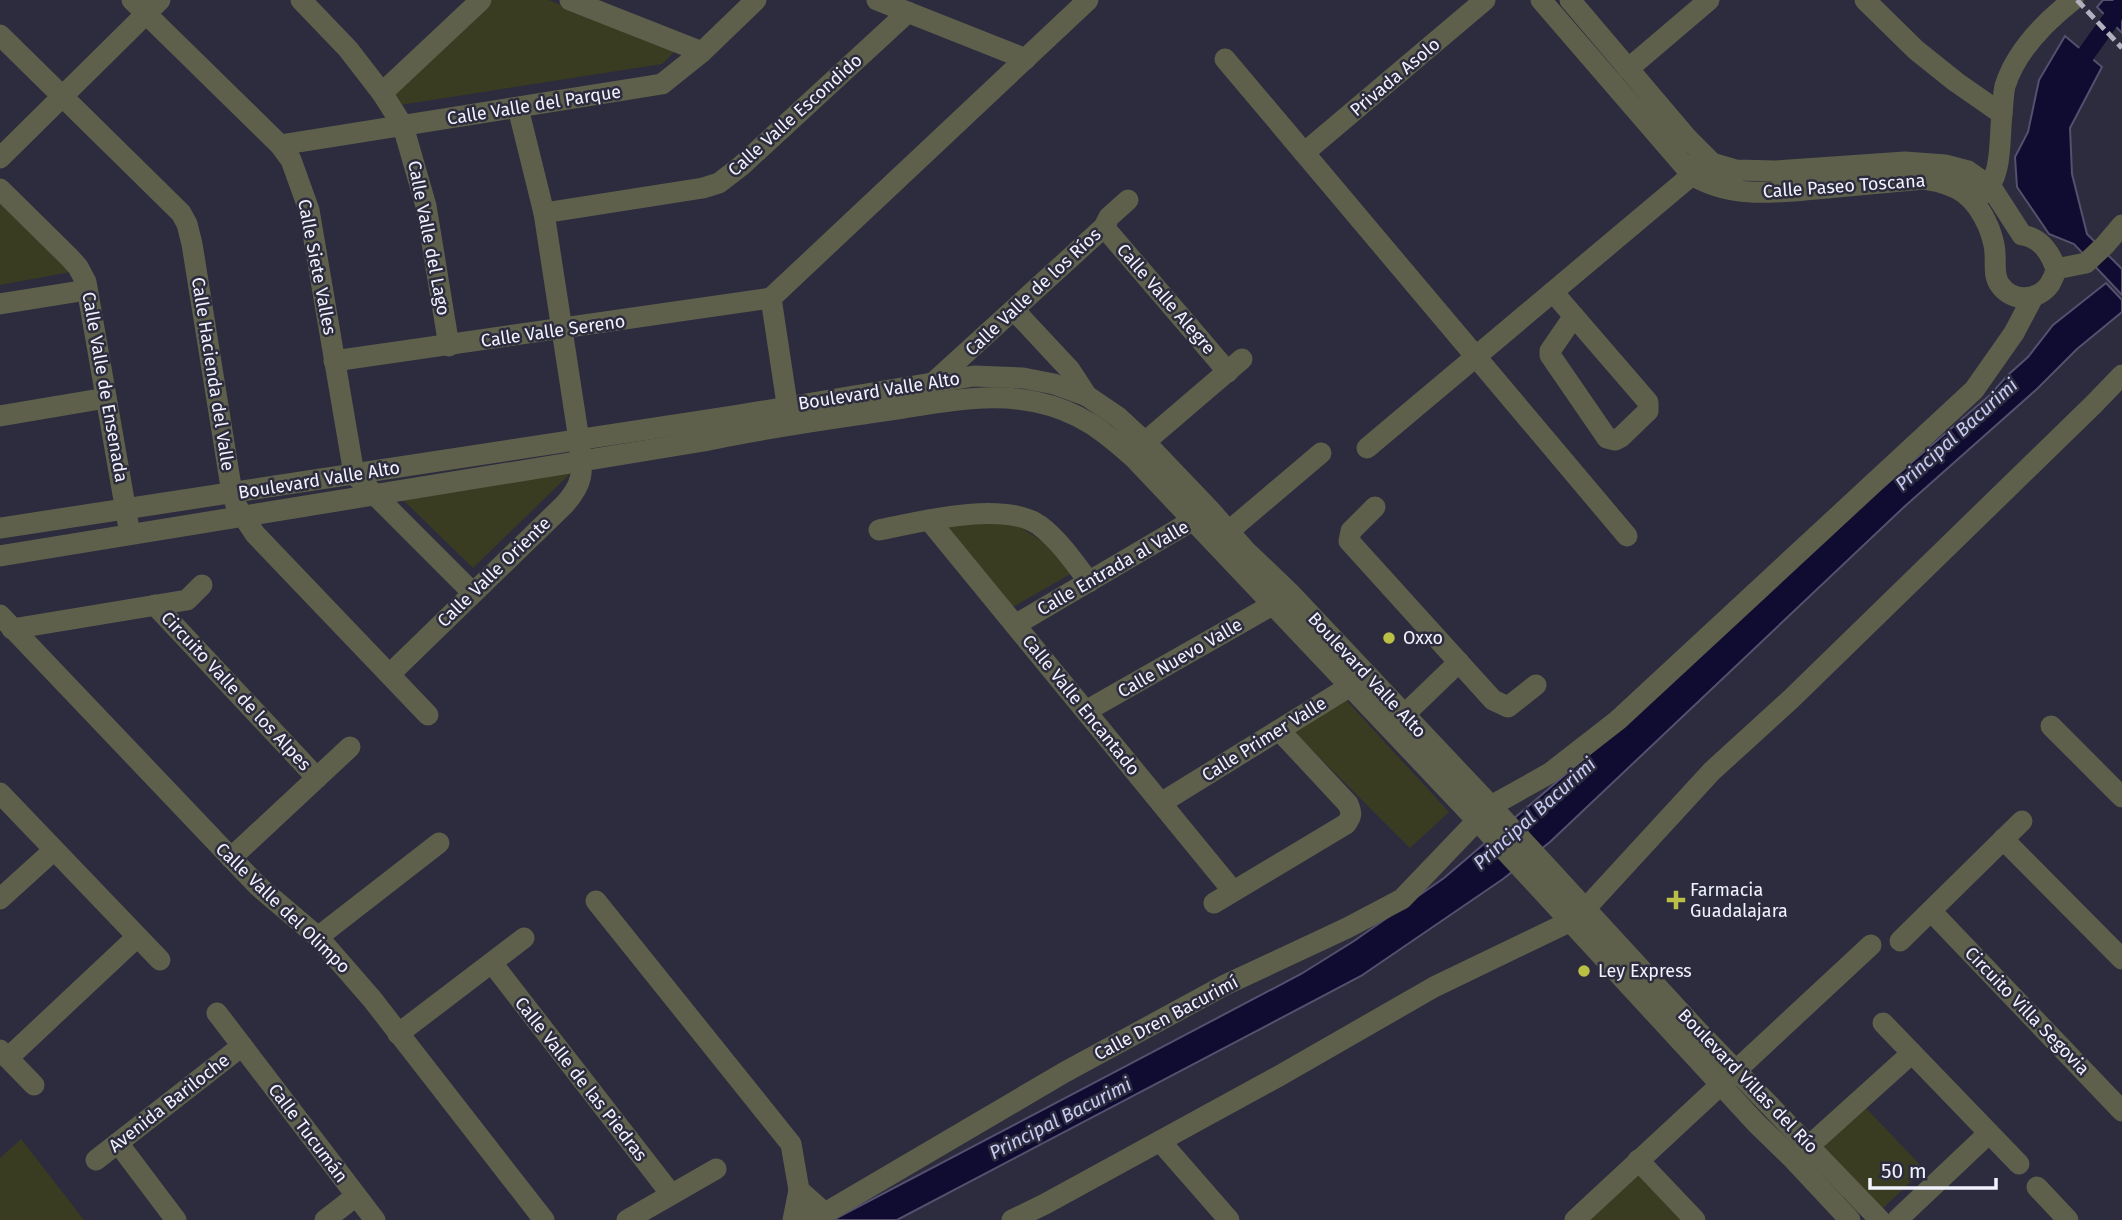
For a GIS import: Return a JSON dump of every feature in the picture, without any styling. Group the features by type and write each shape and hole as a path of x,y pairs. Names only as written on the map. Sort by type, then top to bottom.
{"street":[{"path":"382,93 481,0"},
{"path":"570,0 702,52"},
{"name":"Calle Valle del Parque","path":"280,145 662,84 702,52 756,0"},
{"path":"877,0 1026,59"},
{"path":"789,415 771,298 1088,0"},
{"name":"Privada Asolo","path":"1304,153 1485,0"},
{"name":"Calle Paseo Toscana","path":"1541,0 1692,175 1715,186 1741,192 1775,182 1945,165 1968,171 1983,194 2022,235 2030,236 2039,242 2051,255 2056,269"},
{"name":"Calle Paseo Toscana","path":"1570,0 1712,163 1775,182"},
{"path":"1629,69 1709,0"},
{"path":"1865,0 1916,50 2002,114"},
{"path":"2073,0 2041,28 2015,65 2005,87 1999,153 1983,194 1995,253 1994,270 2001,287 2017,298 2033,297 2052,282 2056,269 2086,263 2122,225"},
{"name":"Calle Valle del Lago","path":"310,3 382,93 403,126 426,206 449,346"},
{"path":"0,158 62,97 146,5"},
{"name":"Calle Siete Valles","path":"146,5 280,145 291,160 309,210 354,474"},
{"name":"Calle Valle Escondido","path":"544,213 703,188 719,183 751,157 908,12"},
{"name":"Calle Hacienda del Valle","path":"0,35 181,213 192,244 236,505 255,534 428,715"},
{"path":"1225,59 1627,536"},
{"path":"518,108 544,213 580,450"},
{"path":"1367,448 1692,175 1700,152"},
{"name":"Calle Valle de Ensenada","path":"0,189 78,267 86,282 131,535"},
{"name":"Calle Valle de los Ríos","path":"934,382 1104,227 1109,217 1129,200"},
{"name":"Calle Valle Alegre","path":"1104,227 1235,365 1145,442"},
{"path":"1995,253 2003,243 2022,235"},
{"path":"0,304 87,289"},
{"path":"1553,292 1574,316 1649,406 1648,411 1615,440 1607,438 1550,355 1574,316"},
{"name":"Calle Dren Bacurimí","path":"817,1216 1065,1072 1202,997 1348,928 1402,899 1488,818 1550,774 1618,720 1974,390 2014,333 2033,297"},
{"name":"Calle Valle Sereno","path":"334,361 771,298"},
{"path":"1014,310 1070,370 1087,396"},
{"path":"1012,1220 1051,1212 1160,1141 1434,986 1569,922 1586,908 1712,771 1791,699 2122,375"},
{"name":"Boulevard Valle Alto","path":"0,556 377,495 580,450 789,415 934,382 974,376 1023,378 1054,384 1087,396 1118,417 1145,442 1274,604 1359,681 1552,888"},
{"path":"0,416 106,398"},
{"name":"Boulevard Valle Alto","path":"789,415 974,398 1013,398 1038,402 1078,415 1107,433 1135,460 1202,515 1228,531 1289,592 1359,681 1405,714 1488,818"},
{"name":"Boulevard Valle Alto","path":"0,528 354,474 580,450"},
{"name":"Calle Valle Oriente","path":"390,674 576,491 581,475 580,450"},
{"path":"1228,531 1321,453"},
{"path":"354,474 473,593"},
{"path":"1375,507 1351,531 1349,541 1493,700 1508,706 1536,685"},
{"path":"879,530 985,513 1016,516 1037,523 1055,538 1089,582"},
{"name":"Calle Entrada al Valle","path":"1015,625 1202,515"},
{"name":"Calle Valle Encantado","path":"929,520 1233,891"},
{"name":"Circuito Valle de los Alpes","path":"6,622 187,600 202,585"},
{"name":"Calle Nuevo Valle","path":"1086,712 1274,604"},
{"name":"Circuito Valle de los Alpes","path":"155,605 317,778"},
{"name":"Calle Valle del Olimpo","path":"6,622 258,886 318,937 348,970 544,1220"},
{"path":"1405,714 1459,662"},
{"name":"Calle Primer Valle","path":"1161,803 1359,681"},
{"path":"2051,726 2122,797"},
{"path":"1214,903 1346,824 1351,818 1352,811 1348,804 1279,730"},
{"name":"Circuito Valle de los Alpes","path":"231,858 350,747"},
{"path":"0,793 160,960"},
{"path":"1900,941 2022,821"},
{"path":"2003,839 2122,959"},
{"path":"318,937 439,843"},
{"path":"0,899 54,850"},
{"name":"Boulevard Villas del Río","path":"1552,888 1586,908 1728,1078 1756,1124 1802,1153 1880,1220"},
{"name":"Boulevard Villas del Río","path":"1552,888 1569,922 1683,1045 1728,1078"},
{"path":"596,901 790,1144 799,1190 793,1220"},
{"name":"Circuito Villa Segovia","path":"1931,911 2122,1111"},
{"path":"34,1085 4,1054 137,937"},
{"path":"398,1034 524,938"},
{"path":"1575,1220 1871,946"},
{"name":"Calle Valle de las Piedras","path":"492,963 671,1194"},
{"name":"Calle Tucumán","path":"217,1013 374,1220"},
{"path":"1883,1023 2019,1164"},
{"name":"Avenida Bariloche","path":"96,1160 242,1046"},
{"path":"1802,1153 1912,1053"},
{"path":"1897,1220 1989,1133"},
{"path":"1160,1141 1229,1220"},
{"path":"118,1143 176,1220"},
{"name":"Boulevard Villas del Río","path":"1802,1153 1850,1220"},
{"path":"1639,1160 1695,1220"},
{"path":"627,1220 716,1169"},
{"path":"2037,1188 2060,1217"},
{"path":"799,1190 817,1216"},
{"path":"325,1220 356,1196"}],"green space":[{"path":"480,0 549,0 675,51 662,64 400,105 390,89"},
{"path":"0,203 71,272 0,285"},
{"path":"577,467 473,568 399,496"},
{"path":"984,517 1017,525 1046,544 1072,573 1013,607 945,523"},
{"path":"1346,700 1449,812 1410,848 1293,731"},
{"path":"1862,1104 1924,1169 1882,1209 1820,1143"},
{"path":"21,1139 84,1220 0,1220 0,1158"},
{"path":"1635,1170 1683,1220 1582,1220"}],"water":[{"path":"2103,0 2122,0 2122,33 2097,7"},
{"path":"2065,36 2102,67 2070,128 2072,174 2087,234 2122,269 2122,295 2074,244 2049,234 2017,187 2015,157 2028,132 2039,80"},
{"name":"Principal Bacurimi","path":"2106,283 2122,300 2122,312 2077,349 2037,389 1904,507 1550,842 1503,879 1361,976 897,1220 833,1220 1301,974 1354,941 1444,878 1613,734 1825,537 1990,395 2028,357 2053,325"}],"waterway":[{"path":"2076,73 2086,54 2122,4"}],"railway":[{"path":"2077,0 2122,48"}],"place":[{"name":"Oxxo","path":"1389,638"},
{"name":"Farmacia Guadalajara","path":"1676,900"},
{"name":"Ley Express","path":"1584,971"}]}
